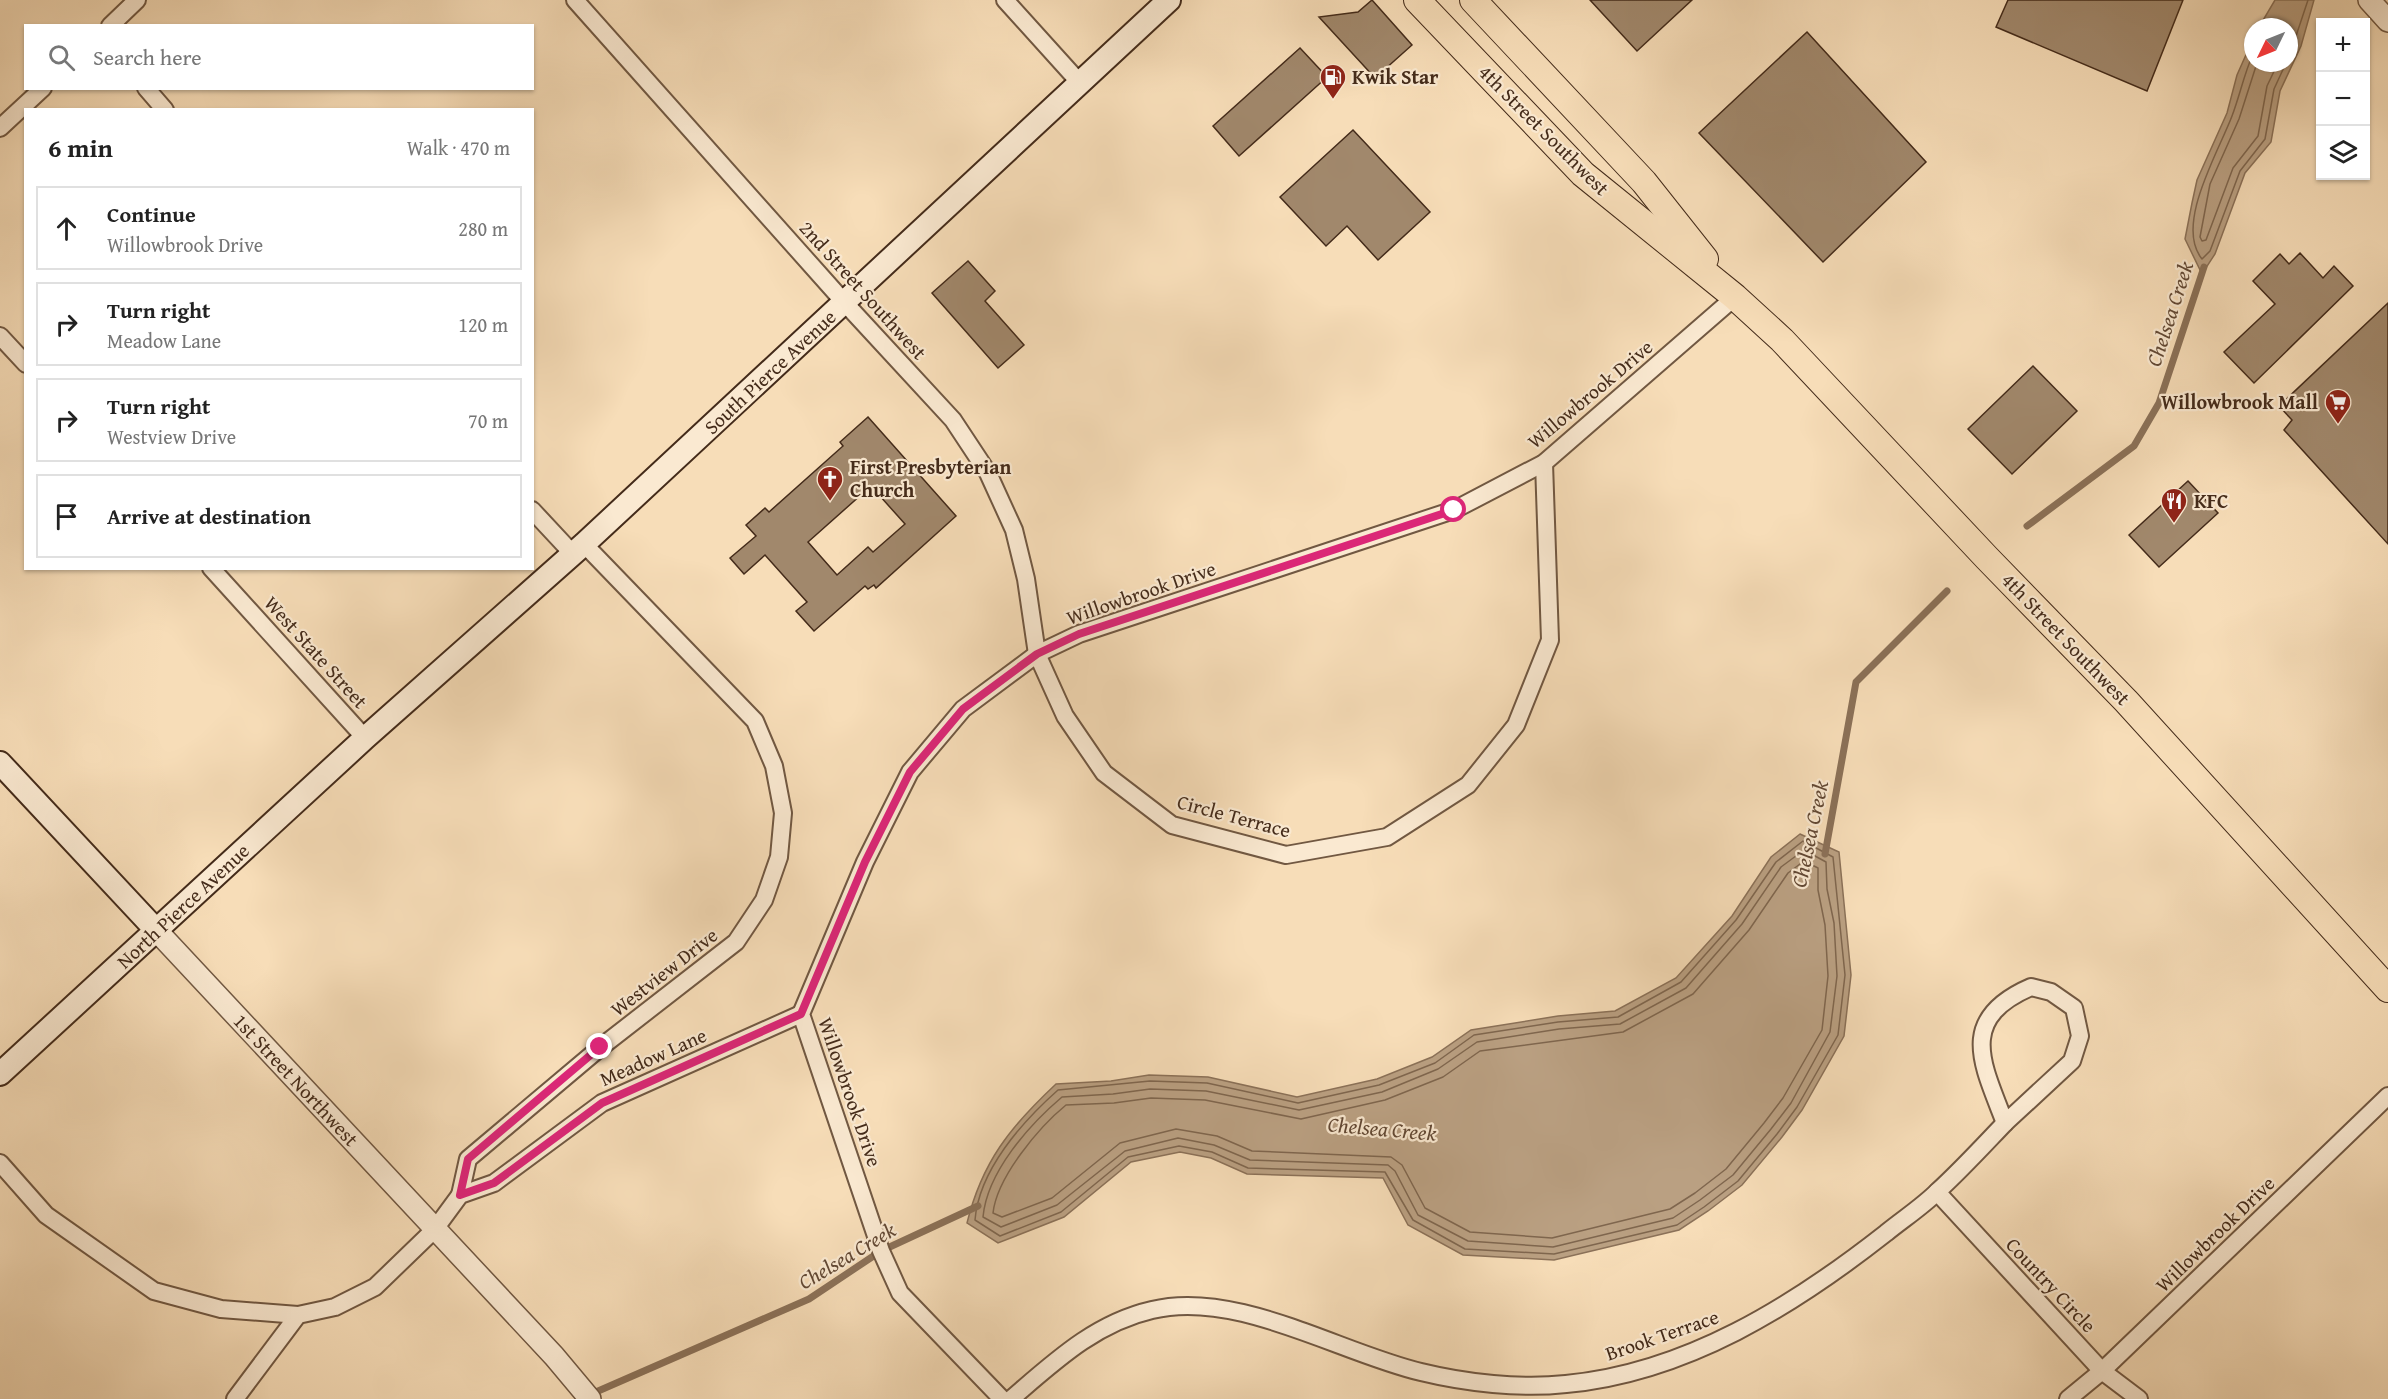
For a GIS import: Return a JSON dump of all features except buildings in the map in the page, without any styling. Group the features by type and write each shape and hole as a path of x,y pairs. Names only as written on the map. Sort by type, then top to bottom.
{"main road":[{"name":"South Pierce Avenue","path":"365,738 579,549 1169,0"},
{"name":"4th Street Southwest","path":"1417,0 1583,174 1735,297 1782,340 1987,558 2126,701 2388,989"},
{"name":"4th Street Southwest","path":"1473,0 1644,182 1735,297"},
{"name":"North Pierce Avenue","path":"0,1074 365,738"},
{"name":"1st Street Northwest","path":"0,763 156,930"}],"street":[{"path":"112,24 137,0"},
{"name":"2nd Street Southwest","path":"575,0 844,302 953,420 988,473 1014,530 1037,654"},
{"path":"1005,0 1080,83"},
{"path":"2369,0 2388,21"},
{"path":"0,128 41,90"},
{"path":"148,90 163,108"},
{"name":"Willowbrook Drive","path":"1002,1399 900,1293 881,1251 801,1014 865,862 910,772 963,709 1037,654 1079,634 1454,510 1544,463 1735,297"},
{"path":"0,336 24,362"},
{"name":"Circle Terrace","path":"1037,654 1065,716 1104,773 1172,825 1286,855 1387,837 1468,785 1516,726 1550,640 1544,463"},
{"name":"Westview Drive","path":"460,1195 468,1159 600,1047 736,942 764,900 778,857 783,813 774,766 755,721 579,549 534,512"},
{"name":"West State Street","path":"213,570 365,738"},
{"name":"1st Street Northwest","path":"156,930 554,1356 590,1399"},
{"name":"Brook Terrace","path":"1011,1399 1068,1349 1108,1326 1152,1310 1196,1306 1253,1316 1421,1372 1496,1383 1565,1385 1627,1374 1691,1352 1757,1322 1832,1276 1937,1192 2005,1123 2072,1061 2080,1036 2074,1008 2051,992 2031,987 2007,997 1988,1017 1981,1041 1984,1069 2005,1123"},
{"name":"Meadow Lane","path":"460,1195 494,1183 602,1103 801,1014"},
{"name":"Willowbrook Drive","path":"2068,1399 2102,1371 2388,1096"},
{"path":"0,1163 46,1215 154,1292 221,1309 298,1315 335,1307 375,1287 435,1229 460,1195"},
{"name":"Country Circle","path":"1937,1192 2102,1371 2139,1399"},
{"path":"235,1399 298,1315"}],"water":[{"path":"2275,0 2314,0 2298,52 2298,18 2264,18"},
{"path":"2244,59 2244,72 2289,72 2280,91 2271,142 2245,173 2215,254 2202,274 2185,239 2197,180 2227,113 2237,75"},
{"path":"1800,834 1839,852 1851,975 1844,1036 1802,1110 1742,1185 1679,1230 1554,1260 1463,1255 1408,1225 1383,1178 1247,1174 1211,1158 1180,1152 1131,1162 1064,1217 998,1243 967,1223 981,1182 1000,1147 1025,1115 1056,1084 1111,1081 1149,1075 1208,1077 1297,1097 1377,1079 1432,1057 1471,1030 1558,1016 1615,1011 1676,978 1732,916 1771,857"}],"waterway":[{"name":"Chelsea Creek","path":"2027,526 2134,446 2159,403 2204,267"},
{"name":"Chelsea Creek","path":"1825,854 1856,682 1947,591"},
{"name":"Chelsea Creek","path":"589,1395 809,1299 881,1251 978,1206"}],"place":[{"name":"Kwik Star","path":"1333,100"},
{"name":"Willowbrook Mall","path":"2338,425"},
{"name":"First Presbyterian Church","path":"830,502"},
{"name":"KFC","path":"2174,524"}],"route":[{"path":"600,1047 468,1159 460,1195 494,1183 602,1103 801,1014 865,862 910,772 963,709 1037,654 1079,634 1454,510"}]}
